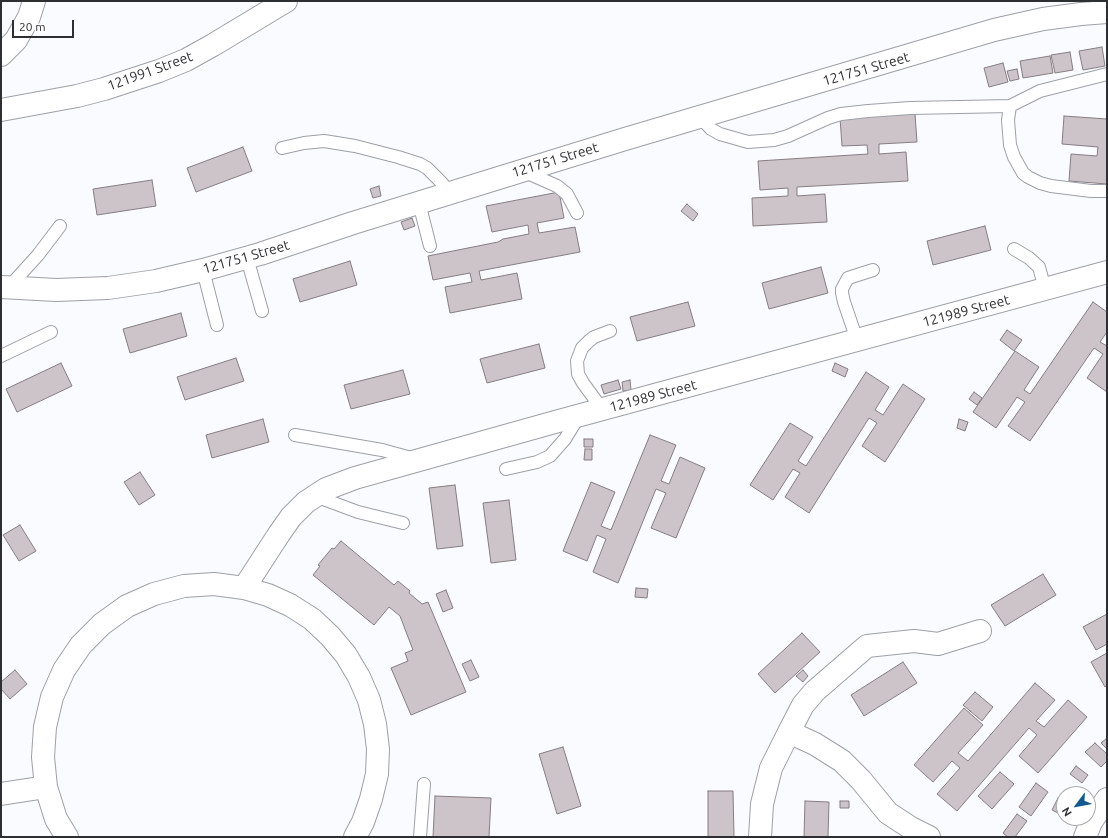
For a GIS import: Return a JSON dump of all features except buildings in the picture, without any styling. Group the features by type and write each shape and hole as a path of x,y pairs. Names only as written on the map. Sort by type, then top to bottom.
{"street":[{"path":"1,55 16,40 29,17 34,1"},
{"name":"121991 Street","path":"1,110 77,96 104,89 158,71 186,60 286,1"},
{"name":"121751 Street","path":"5,287 56,290 108,288 156,281 203,270 247,258 522,171 994,30 1043,19 1107,12"},
{"name":"121989 Street","path":"244,588 291,517 306,502 326,489 355,478 602,409 1107,272"},
{"path":"67,837 56,819 46,787 43,757 45,727 52,697 64,670 81,645 102,624 127,606 154,594 184,586 214,584 244,588 268,595 312,619 338,645 346,655 359,677 371,706 378,749 376,774 371,799 363,822 355,837"},
{"path":"760,837 762,804 771,768 803,705 815,692 867,646 914,640 938,644 980,631"},
{"path":"789,732 815,744 842,761 861,780 888,812 910,828 929,837"},
{"path":"1,794 46,787"},
{"path":"1085,837 1091,822 1107,799"}],"lane":[{"path":"700,117 711,129 720,134 748,142 774,140 788,136 828,118 854,112 910,108 1010,106 1040,91 1107,74"},
{"path":"1010,106 1008,120 1010,145 1019,165 1028,177 1040,183 1051,186 1091,191 1107,191"},
{"path":"282,148 304,143 324,141 355,146 398,157 420,164 427,168 450,193"},
{"path":"522,171 557,186 567,194 578,212"},
{"path":"419,203 430,246"},
{"path":"5,287 38,254 60,226"},
{"path":"1014,249 1029,258 1039,267 1045,289"},
{"path":"247,258 262,311"},
{"path":"203,270 217,325"},
{"path":"857,340 844,302 842,289 848,278 873,270"},
{"path":"1,356 51,332"},
{"path":"602,409 582,383 578,374 577,361 582,348 589,341 594,337 610,332"},
{"path":"506,469 537,462 550,456 565,439 578,416"},
{"path":"295,435 382,450 420,460"},
{"path":"314,496 358,512 403,523"},
{"path":"420,837 424,784"}]}
